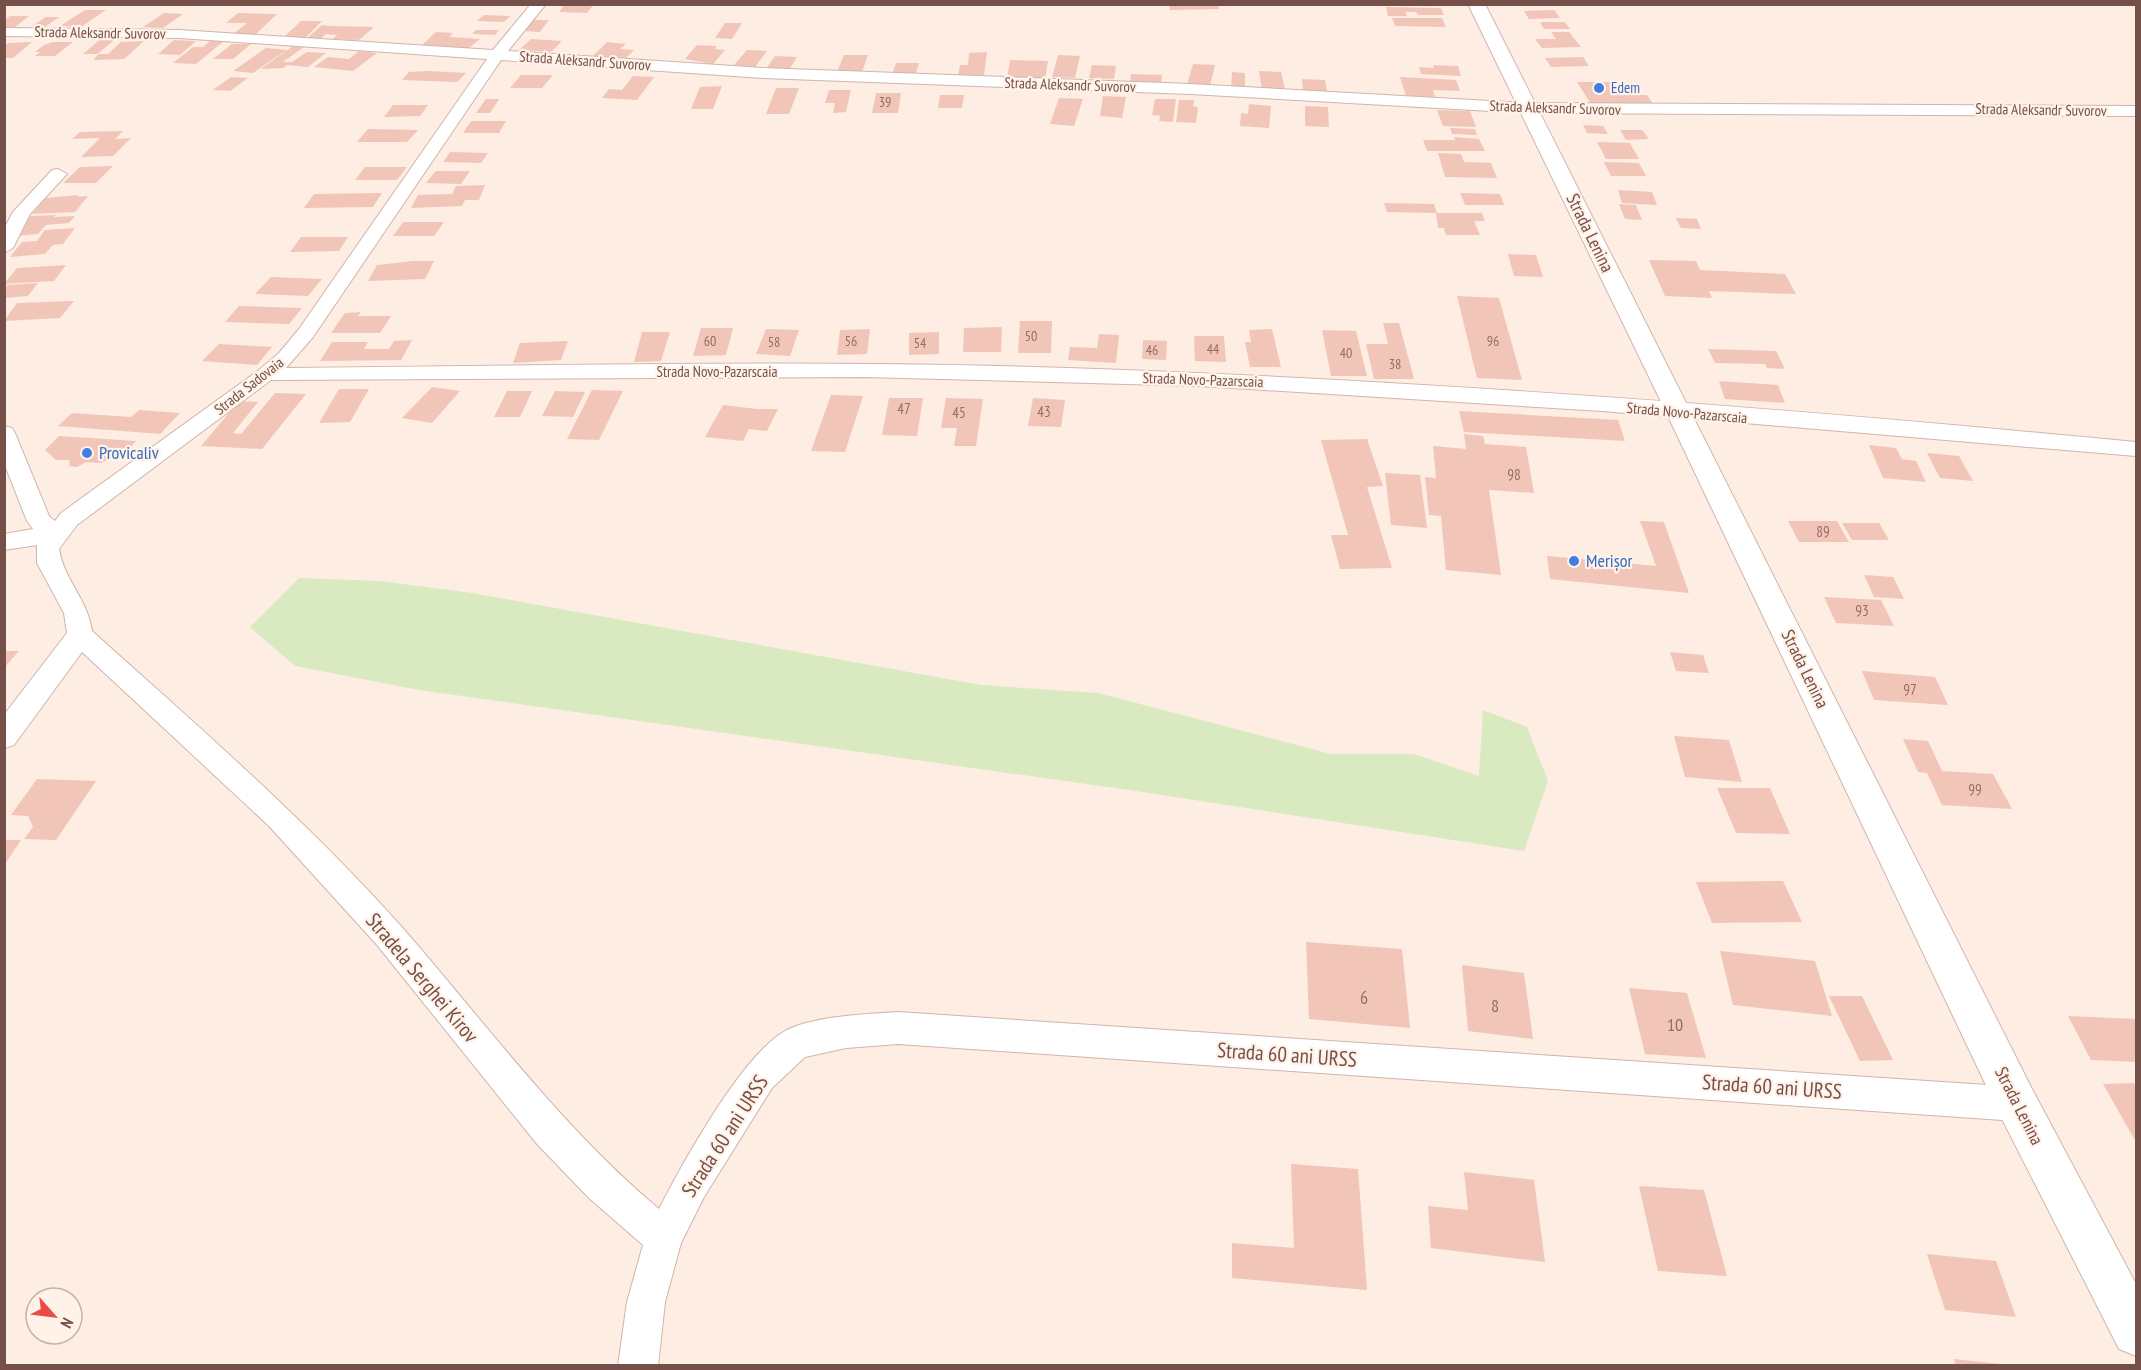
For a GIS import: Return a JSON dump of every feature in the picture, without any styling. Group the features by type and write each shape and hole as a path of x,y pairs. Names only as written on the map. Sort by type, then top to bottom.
{"street":[{"name":"Strada Sadovaia","path":"56,533 69,519 286,357 306,333 497,55 539,4"},
{"name":"Strada Lenina","path":"1476,4 1679,412 2017,1104 2136,1332"},
{"name":"Strada Aleksandr Suvorov","path":"4,32 179,34 798,75 1178,89 1528,108 2136,111"},
{"path":"4,248 22,212 58,174"},
{"name":"Strada Novo-Pazarscaia","path":"266,374 846,372 1062,374 1433,392 2136,449"},
{"path":"4,433 39,521 56,533"},
{"path":"4,542 56,533"},
{"path":"4,737 80,635 77,613 49,563 47,548 56,533"},
{"name":"Stradela Serghei Kirov","path":"80,635 279,818 388,935 550,1131 603,1185 664,1238"},
{"name":"Strada 60 ani URSS","path":"664,1238 691,1184 760,1076 796,1042 846,1032 898,1028 2017,1104"},
{"path":"638,1365 646,1302 664,1238"}],"green space":[{"path":"299,578 379,581 472,593 981,685 1098,693 1331,754 1414,754 1479,776 1483,710 1527,727 1548,781 1524,851 1136,791 419,690 295,666 250,627"}],"building":[{"path":"565,4 594,4 587,13 559,12"},
{"path":"1169,4 1218,4 1219,9 1170,10"},
{"path":"1386,7 1441,8 1444,15 1418,15 1416,12 1405,12 1407,16 1388,16"},
{"path":"85,10 106,10 81,27 60,26"},
{"path":"1554,10 1560,18 1529,19 1524,11"},
{"path":"164,13 183,14 163,28 143,27"},
{"path":"238,13 277,14 255,35 233,34 247,23 226,23"},
{"path":"484,15 510,16 504,22 477,21"},
{"path":"10,16 29,16 15,27 4,27 4,20"},
{"path":"46,17 59,17 45,27 32,26"},
{"path":"1392,18 1442,18 1446,27 1395,26"},
{"path":"534,20 549,20 540,32 524,31"},
{"path":"301,21 322,21 306,37 284,37"},
{"path":"1540,22 1565,22 1570,29 1544,29"},
{"path":"725,23 742,23 732,39 715,38"},
{"path":"322,25 374,27 359,40 333,39 337,35 326,34 320,39 306,39"},
{"path":"476,30 499,30 495,35 472,34"},
{"path":"436,32 453,33 449,37 480,39 469,48 421,46"},
{"path":"1551,32 1569,32 1581,47 1542,48 1535,39 1556,39"},
{"path":"102,38 117,38 97,54 83,54"},
{"path":"531,39 562,41 551,52 519,50"},
{"path":"174,40 196,41 180,55 158,54"},
{"path":"144,41 124,59 93,60 99,54 108,54 121,42"},
{"path":"210,41 224,41 196,64 173,63 193,47 203,47"},
{"path":"32,42 13,58 4,58 4,46 8,43"},
{"path":"53,42 73,42 55,56 35,56 40,52 35,52 44,45"},
{"path":"607,42 626,44 620,49 634,50 626,58 593,56"},
{"path":"232,44 251,44 233,59 213,59"},
{"path":"697,45 717,46 715,49 725,50 713,64 685,59"},
{"path":"293,46 304,47 283,62 292,62 307,52 326,53 308,67 287,65 283,68 261,69"},
{"path":"266,48 287,50 253,73 233,71"},
{"path":"747,50 767,51 755,67 734,65"},
{"path":"359,51 377,53 353,71 314,67 328,57 349,59"},
{"path":"987,52 984,76 958,76 960,65 968,65 969,53"},
{"path":"844,55 868,55 862,72 837,72"},
{"path":"1058,55 1080,56 1075,78 1052,77"},
{"path":"775,56 797,57 789,70 766,69"},
{"path":"1583,57 1589,66 1551,67 1545,58"},
{"path":"1010,60 1048,61 1045,79 1007,78"},
{"path":"896,63 919,63 915,76 892,75"},
{"path":"1193,64 1215,65 1210,86 1187,85"},
{"path":"1092,65 1116,66 1114,79 1089,78"},
{"path":"1433,65 1458,66 1461,76 1421,74 1419,67 1434,68"},
{"path":"1259,71 1281,72 1285,90 1262,89"},
{"path":"409,72 466,73 457,82 402,80"},
{"path":"1232,72 1245,73 1245,89 1231,88"},
{"path":"1131,74 1162,75 1161,84 1130,83"},
{"path":"521,75 553,75 542,88 510,88"},
{"path":"633,76 654,77 637,100 602,98 609,89 622,90"},
{"path":"231,77 248,78 230,91 213,90"},
{"path":"1400,77 1456,80 1460,91 1433,90 1435,97 1406,96"},
{"path":"1302,79 1325,80 1327,91 1303,91"},
{"name":"Edem","path":"1577,82 1613,82 1622,95 1647,95 1653,104 1591,104"},
{"path":"722,86 713,109 691,109 700,87"},
{"path":"776,88 799,88 789,114 766,114"},
{"path":"829,90 851,90 846,112 833,113 835,103 825,103"},
{"path":"876,93 901,93 898,113 872,113"},
{"path":"940,95 964,95 962,108 938,108"},
{"path":"1103,96 1126,97 1122,118 1100,116"},
{"path":"1059,98 1083,99 1074,126 1050,124"},
{"path":"486,99 499,99 490,113 476,113"},
{"path":"1155,99 1176,99 1173,122 1159,121 1160,116 1152,115"},
{"path":"1179,100 1194,100 1193,106 1198,107 1196,123 1176,122"},
{"path":"1249,104 1271,106 1269,128 1240,126 1241,113 1248,114"},
{"path":"393,105 428,105 420,116 384,117"},
{"path":"1305,106 1328,107 1329,127 1305,126"},
{"path":"1437,110 1470,111 1476,127 1443,126"},
{"path":"471,121 506,121 499,133 463,133"},
{"path":"1583,125 1603,126 1608,134 1587,133"},
{"path":"1450,128 1475,129 1477,135 1452,134"},
{"path":"368,129 418,130 407,142 357,142"},
{"path":"1620,130 1642,130 1649,139 1626,140"},
{"path":"123,131 115,139 131,138 113,156 81,157 100,138 72,139 80,132"},
{"path":"1454,137 1479,139 1485,151 1427,151 1423,140 1455,140"},
{"path":"1597,142 1630,143 1639,159 1606,159"},
{"path":"450,152 488,153 481,163 443,162"},
{"path":"1438,153 1461,154 1464,162 1491,163 1497,178 1445,177"},
{"path":"1604,162 1639,163 1646,176 1611,176"},
{"path":"113,166 96,183 63,183 80,167"},
{"path":"365,167 407,167 397,180 355,180"},
{"path":"436,171 470,171 461,184 426,183"},
{"path":"485,185 479,200 465,200 462,206 411,208 418,195 452,194 456,186"},
{"path":"1618,190 1652,192 1657,205 1622,203"},
{"path":"382,193 373,207 304,208 314,194"},
{"path":"1460,193 1500,194 1504,205 1465,205"},
{"path":"79,195 77,197 88,196 75,212 32,214 46,198"},
{"path":"1384,203 1434,204 1437,213 1387,212"},
{"path":"1619,204 1636,205 1642,220 1625,219"},
{"path":"1436,213 1482,213 1485,221 1474,221 1480,235 1446,235 1444,228 1438,228"},
{"path":"56,215 54,217 75,216 69,223 46,225 38,234 15,236 31,216"},
{"path":"1676,218 1697,219 1701,229 1681,228"},
{"path":"403,222 444,222 434,236 393,236"},
{"path":"75,228 63,244 53,245 45,254 10,257 22,242 37,241 45,230"},
{"path":"301,237 348,237 339,251 290,252"},
{"path":"1508,254 1536,255 1543,277 1514,276"},
{"path":"1649,260 1696,261 1700,270 1785,274 1796,294 1709,291 1712,298 1665,296"},
{"path":"434,261 425,279 368,281 377,265"},
{"path":"66,265 54,281 4,284 17,268"},
{"path":"271,277 322,279 308,296 255,294"},
{"path":"38,283 28,296 4,298 7,285"},
{"path":"1457,296 1499,298 1522,380 1477,378"},
{"path":"74,301 60,318 4,321 17,303"},
{"path":"239,306 302,308 289,324 225,322"},
{"path":"361,312 358,316 391,316 380,333 331,333 345,313"},
{"path":"1020,321 1052,321 1051,353 1018,353"},
{"path":"1383,323 1399,323 1414,379 1374,379 1366,344 1388,344"},
{"path":"1002,327 1001,352 963,352 964,328"},
{"path":"701,328 733,328 726,355 693,356"},
{"path":"766,329 799,330 790,356 756,354"},
{"path":"870,329 867,354 837,355 840,330"},
{"path":"1272,329 1281,367 1250,367 1245,342 1251,342 1249,330"},
{"path":"1322,330 1356,331 1367,376 1331,376"},
{"path":"642,332 670,332 661,361 634,362"},
{"path":"939,332 939,354 909,355 909,333"},
{"path":"1099,334 1119,335 1116,363 1068,360 1070,347 1097,348"},
{"path":"1194,336 1224,336 1226,362 1195,361"},
{"path":"412,340 401,360 320,361 332,342 368,342 364,349 389,349 394,341"},
{"path":"1143,340 1167,341 1166,360 1142,359"},
{"path":"568,341 561,360 513,363 520,343"},
{"path":"219,344 272,347 257,365 202,361"},
{"path":"1708,349 1776,351 1785,369 1767,368 1765,364 1715,363"},
{"path":"1719,381 1778,385 1785,403 1725,399"},
{"path":"432,387 460,391 432,423 402,418"},
{"path":"339,389 369,389 350,422 319,423"},
{"path":"592,390 623,391 599,440 567,439"},
{"path":"507,391 532,391 520,417 494,417"},
{"path":"555,391 585,392 573,417 542,416"},
{"path":"275,393 306,394 262,449 201,446 239,401 258,402 233,433 241,434"},
{"path":"831,395 863,396 845,452 811,451"},
{"path":"889,398 923,398 917,436 882,435"},
{"path":"946,398 983,399 976,446 954,446 957,428 941,428"},
{"path":"1033,398 1065,400 1061,427 1028,426"},
{"path":"723,405 778,409 767,431 749,429 743,441 705,437"},
{"path":"139,410 180,413 160,434 58,426 72,413 131,417"},
{"path":"1459,411 1618,420 1625,441 1464,432"},
{"path":"1464,434 1483,436 1485,444 1526,447 1534,493 1489,490 1501,575 1446,570 1441,516 1429,515 1425,477 1436,478 1433,446 1466,449"},
{"path":"59,436 136,441 125,453 100,463 86,462 77,467 69,466 70,460 56,460 45,450"},
{"path":"1367,439 1383,486 1367,487 1392,568 1340,569 1331,535 1348,535 1321,440"},
{"path":"1869,445 1896,448 1902,459 1916,461 1926,482 1883,478"},
{"path":"1927,453 1959,456 1973,481 1940,478"},
{"path":"1385,473 1420,475 1427,528 1391,525"},
{"name":"Merișor","path":"1640,521 1664,522 1689,593 1550,579 1547,556 1656,566"},
{"path":"1788,521 1837,521 1849,542 1799,542"},
{"path":"1842,523 1879,523 1889,540 1852,540"},
{"path":"1864,575 1893,577 1904,599 1874,597"},
{"path":"1824,597 1881,600 1894,626 1836,623"},
{"path":"4,651 19,651 4,668"},
{"path":"1670,652 1703,655 1709,673 1676,671"},
{"path":"1862,671 1935,677 1948,705 1874,700"},
{"path":"1674,736 1729,740 1742,782 1685,777"},
{"path":"1903,739 1928,741 1942,771 1993,774 2012,809 1942,805 1927,773 1918,772"},
{"path":"37,779 96,781 56,840 24,839 33,827 28,816 11,815"},
{"path":"1717,788 1770,788 1790,834 1736,833"},
{"path":"5,840 21,840 5,864"},
{"path":"1783,881 1802,922 1712,923 1696,882"},
{"path":"1306,942 1402,949 1410,1028 1309,1019"},
{"path":"1720,951 1815,961 1832,1016 1733,1005"},
{"path":"1462,965 1524,973 1533,1039 1468,1031"},
{"path":"1629,988 1687,993 1706,1058 1645,1054"},
{"path":"1829,996 1862,996 1893,1060 1860,1061"},
{"path":"2068,1016 2136,1019 2136,1062 2091,1060"},
{"path":"2134,1083 2136,1088 2136,1142 2103,1084"},
{"path":"1291,1164 1358,1169 1367,1290 1232,1278 1232,1243 1294,1248"},
{"path":"1464,1172 1534,1180 1545,1262 1431,1248 1428,1206 1468,1210"},
{"path":"1639,1186 1704,1190 1727,1276 1658,1271"},
{"path":"1927,1254 1996,1261 2016,1317 1945,1310"},
{"path":"1954,1359 2001,1364 2001,1366 1956,1366"}],"place":[{"name":"Edem","path":"1599,88"},
{"name":"Provicaliv","path":"87,453"},
{"name":"Merișor","path":"1574,561"}]}
